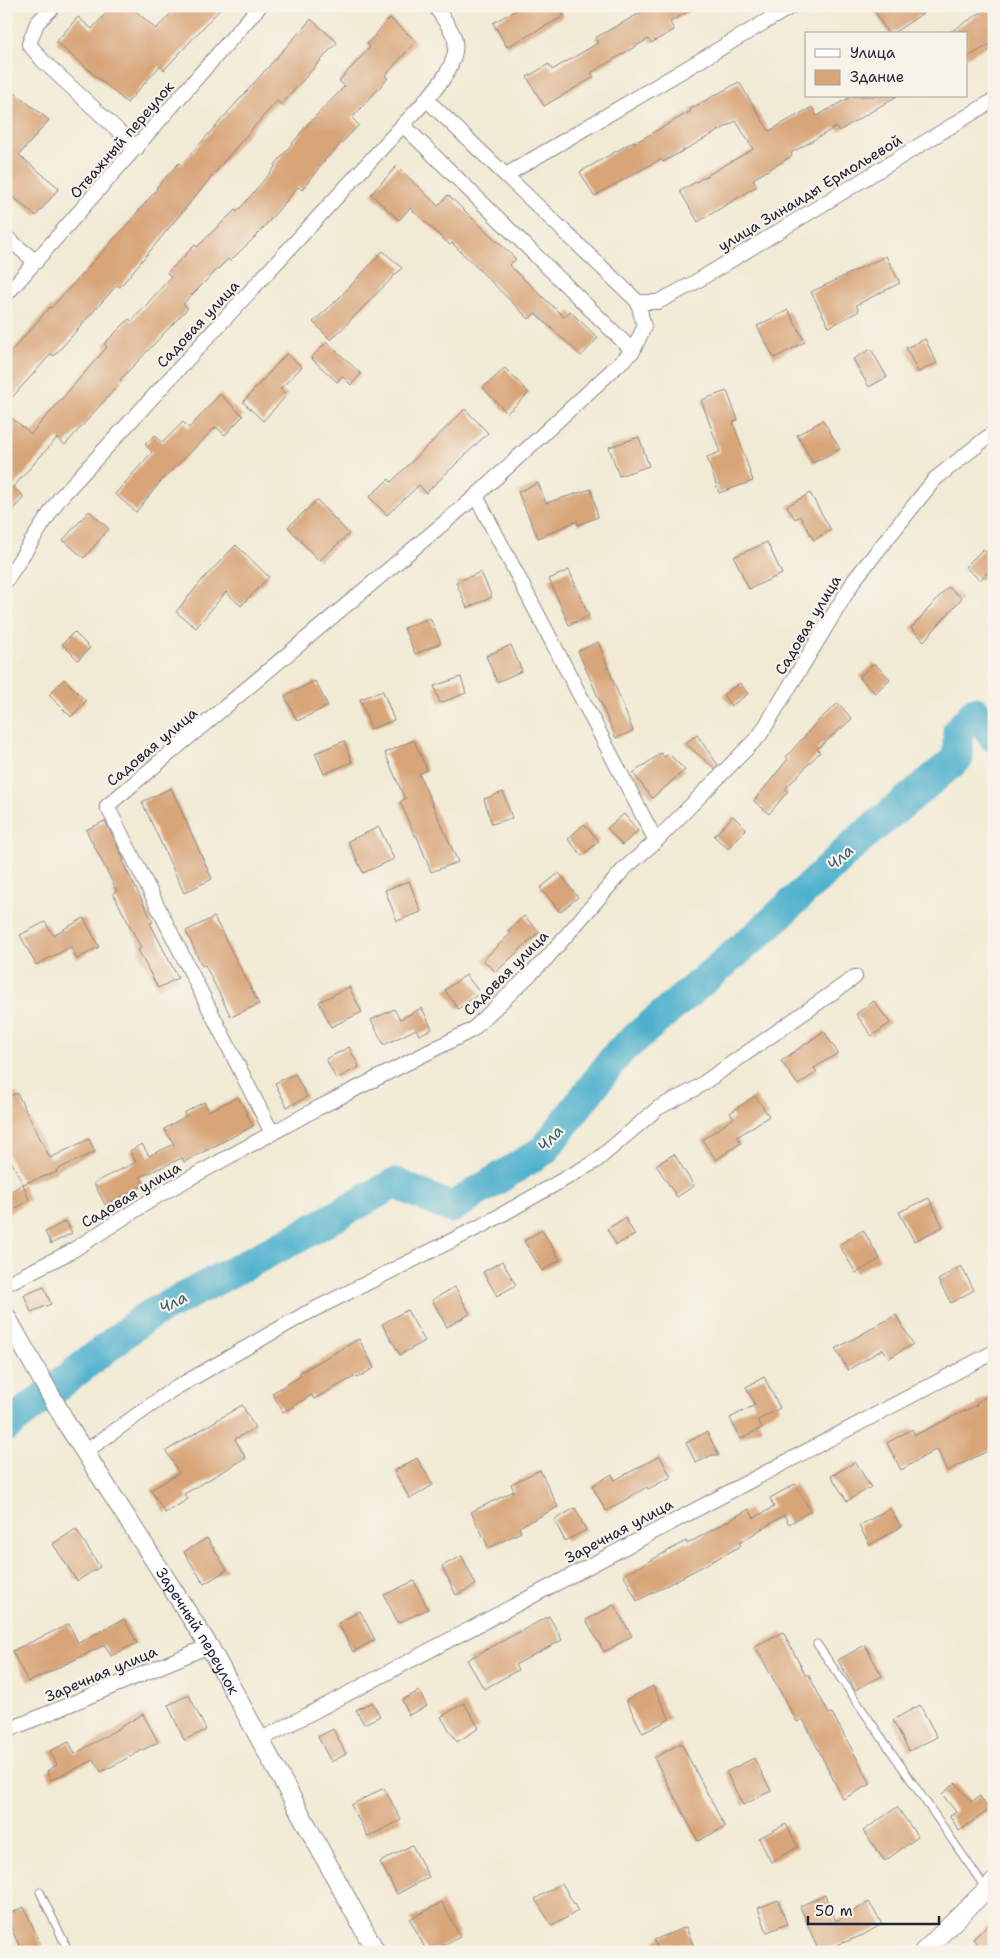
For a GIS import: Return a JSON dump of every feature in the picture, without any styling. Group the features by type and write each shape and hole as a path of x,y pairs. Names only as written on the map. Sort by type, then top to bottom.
{"street":[{"path":"54,6 37,23 28,44 43,61 137,148"},
{"name":"Отважный переулок","path":"6,294 137,148 260,6"},
{"path":"506,175 792,6"},
{"name":"Садовая улица","path":"6,581 59,499 403,125 448,71 456,55 454,37 442,12"},
{"path":"426,99 638,302"},
{"name":"улица Зинаиды Ермольевой","path":"638,302 658,302 692,284 994,100"},
{"path":"403,125 633,352"},
{"path":"6,237 36,262"},
{"name":"Садовая улица","path":"272,1133 106,806 476,496 633,352 644,327 638,302"},
{"name":"Садовая улица","path":"6,1284 70,1252 159,1195 272,1133 472,1030 545,960 624,869 656,841 760,735 855,579 935,479 994,432"},
{"path":"476,496 656,841"},
{"path":"85,1452 172,1390 295,1320 488,1224 596,1162 658,1108 695,1089 855,977"},
{"name":"Заречный переулок","path":"6,1316 68,1426 209,1646 376,1952"},
{"name":"Заречная улица","path":"260,1740 994,1352"},
{"name":"Заречная улица","path":"6,1731 209,1646"},
{"path":"923,1952 990,1885"}],"lane":[{"path":"817,1644 990,1885"},
{"path":"40,1892 69,1952"}],"building":[{"path":"112,6 130,6 156,29 178,6 223,6 164,70 160,66 127,103 56,42 78,17 92,29"},
{"path":"523,6 558,6 564,16 507,47 493,23"},
{"path":"653,6 698,6 670,22 674,30 651,43 648,39 591,73 594,77 544,106 527,77 549,64 552,70 598,43 595,38"},
{"path":"872,6 934,6 895,32 887,32"},
{"path":"991,6 994,6 994,42 968,57 968,32 950,32"},
{"path":"390,18 416,41 385,76 388,78 352,118 359,125 325,160 302,190 298,187 258,234 230,261 228,259 183,304 188,308 120,380 122,381 65,445 57,438 13,487 24,497 6,517 6,413 31,434 107,347 104,344 129,319 132,321 171,277 167,273 195,245 197,247 235,210 237,212 308,124 345,86 339,81 370,47 367,44"},
{"path":"311,19 337,42 281,105 277,101 237,146 120,287 117,285 54,356 51,354 6,404 6,357 125,227 156,188 179,163 181,165"},
{"path":"739,82 769,131 812,107 817,116 848,98 894,98 839,131 836,127 791,153 792,156 753,179 757,186 698,222 680,191 753,149 736,121 663,162 661,159 594,196 580,172 691,111 690,109"},
{"path":"6,86 49,120 19,155 59,188 36,216 6,191"},
{"path":"397,166 438,206 448,195 516,259 509,265 564,317 570,311 598,338 581,356 535,313 529,319 452,243 450,245 410,208 399,220 371,194"},
{"path":"383,251 402,268 331,340 313,322 339,298"},
{"path":"886,256 900,283 856,305 859,311 829,327 811,292"},
{"path":"788,310 805,342 774,358 757,326"},
{"path":"925,339 937,363 918,372 906,348"},
{"path":"327,342 361,374 351,385 342,376 337,382 311,358"},
{"path":"871,349 887,377 869,387 853,359"},
{"path":"287,353 302,367 280,389 287,395 263,421 243,402"},
{"path":"505,368 529,393 507,413 483,388"},
{"path":"727,391 738,420 733,422 753,481 719,493 707,457 720,452 701,400"},
{"path":"220,394 243,416 225,435 216,427 160,482 136,512 115,494 152,452 145,444 155,435 162,443 183,422 189,428"},
{"path":"465,409 488,433 426,493 419,485 387,515 369,497 389,479 391,482"},
{"path":"823,420 840,449 813,463 797,435"},
{"path":"639,437 649,466 619,476 609,447"},
{"path":"538,483 546,503 591,489 598,517 578,525 577,521 538,538 518,492"},
{"path":"810,493 831,530 814,540 800,516 795,519 787,506"},
{"path":"317,500 349,534 319,561 288,527"},
{"path":"89,511 109,529 84,558 63,540"},
{"path":"767,542 782,574 749,589 734,557"},
{"path":"236,545 269,577 241,606 226,592 196,628 176,612 203,579"},
{"path":"983,549 994,559 994,566 980,580 965,567"},
{"path":"569,570 589,616 569,625 549,579"},
{"path":"481,572 492,597 467,608 456,582"},
{"path":"948,587 962,598 924,641 911,628"},
{"path":"430,618 441,643 415,654 404,628"},
{"path":"74,632 90,648 78,660 62,644"},
{"path":"598,642 633,731 616,738 578,651"},
{"path":"511,645 522,671 497,682 486,656"},
{"path":"874,663 890,679 875,693 859,677"},
{"path":"461,677 466,693 440,703 434,686"},
{"path":"64,679 86,701 71,717 49,695"},
{"path":"315,681 328,706 297,721 285,696"},
{"path":"740,683 748,694 731,706 723,695"},
{"path":"383,691 394,720 371,729 360,699"},
{"path":"838,703 852,719 817,749 820,752 785,789 788,791 769,814 754,801 788,759 786,757 819,720"},
{"path":"697,735 718,765 715,769 685,743"},
{"path":"414,740 427,770 419,774 458,862 431,872 417,836 415,836 400,802 405,799 385,753"},
{"path":"344,741 352,762 324,774 315,753"},
{"path":"661,753 664,757 669,754 685,770 652,798 633,773"},
{"path":"171,788 212,879 184,893 142,802"},
{"path":"503,792 512,818 492,824 484,799"},
{"path":"624,814 638,831 622,845 607,828"},
{"path":"733,816 746,829 728,849 714,836"},
{"path":"105,821 124,860 122,861 153,922 150,923 178,978 158,988 138,950 141,948 113,893 117,891 86,830"},
{"path":"584,824 599,841 582,856 568,839"},
{"path":"379,827 394,859 363,873 348,841"},
{"path":"559,873 578,897 560,912 540,888"},
{"path":"409,881 421,912 397,921 385,890"},
{"path":"524,916 539,932 496,972 483,960 511,933 508,931"},
{"path":"214,917 259,1004 231,1017 205,965 202,966 186,931"},
{"path":"84,918 99,947 77,959 71,947 36,965 20,935 45,922 53,935"},
{"path":"466,975 480,993 458,1009 445,990"},
{"path":"349,987 362,1012 331,1027 319,1002"},
{"path":"874,1001 890,1023 872,1036 856,1014"},
{"path":"422,1008 432,1029 419,1035 416,1029 384,1045 371,1020 394,1009 400,1019"},
{"path":"824,1031 838,1053 814,1068 817,1072 798,1085 781,1061"},
{"path":"349,1047 359,1067 336,1079 326,1059"},
{"path":"295,1074 307,1097 287,1107 275,1083"},
{"path":"17,1093 50,1158 89,1139 95,1152 56,1170 57,1172 23,1184 6,1151 6,1098"},
{"path":"755,1096 769,1116 737,1137 741,1143 716,1160 702,1140 734,1118 730,1113"},
{"path":"238,1097 253,1126 184,1162 182,1158 140,1177 144,1185 105,1205 94,1183 136,1162 130,1151 142,1144 149,1156 174,1144 164,1129 186,1116 184,1113 204,1102 209,1111"},
{"path":"674,1154 694,1186 677,1197 656,1165"},
{"path":"23,1184 29,1200 6,1215 6,1194"},
{"path":"929,1198 943,1227 914,1241 899,1212"},
{"path":"625,1218 635,1235 616,1245 607,1229"},
{"path":"66,1221 72,1233 51,1244 45,1232"},
{"path":"542,1230 560,1260 542,1271 524,1241"},
{"path":"863,1230 880,1259 856,1273 839,1245"},
{"path":"502,1261 516,1285 497,1296 483,1272"},
{"path":"961,1266 974,1290 951,1303 938,1280"},
{"path":"44,1287 51,1304 31,1312 24,1295"},
{"path":"455,1287 470,1314 447,1327 432,1300"},
{"path":"407,1310 425,1341 400,1355 382,1324"},
{"path":"896,1315 913,1344 889,1358 883,1349 848,1370 835,1349"},
{"path":"359,1339 374,1368 314,1399 312,1395 283,1412 272,1393 301,1376 299,1373"},
{"path":"764,1377 780,1408 758,1420 762,1428 740,1439 730,1418 755,1405 746,1387"},
{"path":"994,1392 994,1448 947,1471 937,1449 901,1470 887,1443 912,1429 915,1435 977,1405 976,1403"},
{"path":"242,1405 255,1428 235,1439 246,1458 184,1494 188,1499 165,1513 151,1490 179,1473 166,1451"},
{"path":"707,1432 719,1455 712,1455 696,1463 686,1443"},
{"path":"660,1456 671,1477 648,1489 647,1487 606,1511 592,1486 612,1474 615,1480"},
{"path":"417,1458 433,1485 410,1499 394,1471"},
{"path":"855,1462 871,1487 847,1501 831,1476"},
{"path":"540,1470 558,1507 519,1527 521,1532 489,1548 471,1512 514,1491 511,1484"},
{"path":"795,1484 811,1511 789,1524 784,1515 739,1543 741,1546 637,1601 624,1575 686,1541 687,1544 749,1509 754,1518 774,1507 770,1498"},
{"path":"575,1508 586,1530 565,1541 554,1520"},
{"path":"890,1508 901,1527 870,1545 859,1526"},
{"path":"76,1529 100,1567 77,1581 53,1544"},
{"path":"207,1538 227,1570 204,1584 184,1552"},
{"path":"462,1556 476,1585 456,1595 442,1566"},
{"path":"414,1581 428,1609 398,1623 384,1595"},
{"path":"614,1605 632,1636 604,1652 586,1620"},
{"path":"360,1611 375,1640 353,1652 338,1623"},
{"path":"549,1616 562,1640 515,1665 518,1670 484,1689 467,1660"},
{"path":"124,1619 137,1643 111,1656 105,1645 28,1682 12,1651 69,1624 78,1643"},
{"path":"783,1632 806,1676 808,1674 829,1714 832,1713 871,1784 843,1799 803,1719 797,1722 755,1646"},
{"path":"865,1645 882,1676 855,1690 838,1660"},
{"path":"653,1686 670,1719 643,1733 626,1700"},
{"path":"419,1691 427,1706 409,1715 402,1700"},
{"path":"189,1695 206,1730 184,1740 168,1705"},
{"path":"372,1702 380,1716 364,1724 356,1710"},
{"path":"464,1703 479,1728 457,1742 441,1717"},
{"path":"920,1705 937,1737 909,1751 893,1720"},
{"path":"143,1714 158,1742 101,1772 94,1760 51,1780 47,1771 57,1765 50,1751 69,1742 75,1754"},
{"path":"333,1729 346,1754 331,1762 318,1737"},
{"path":"681,1743 725,1827 698,1841 654,1758"},
{"path":"754,1758 771,1791 743,1805 726,1772"},
{"path":"956,1783 971,1802 980,1796 989,1810 959,1831 950,1816 956,1812 942,1794"},
{"path":"384,1788 401,1820 368,1837 351,1805"},
{"path":"897,1807 918,1837 885,1861 863,1831"},
{"path":"786,1824 798,1847 771,1862 759,1838"},
{"path":"412,1845 429,1877 397,1894 380,1862"},
{"path":"562,1883 578,1911 552,1926 535,1899"},
{"path":"825,1895 836,1921 869,1902 882,1924 863,1935 819,1952 800,1906"},
{"path":"778,1900 787,1924 767,1932 758,1908"},
{"path":"442,1902 460,1937 427,1952 410,1919"},
{"path":"24,1907 44,1952 22,1952 6,1917 6,1915"},
{"path":"994,1919 994,1952 984,1952 973,1939"},
{"path":"686,1927 696,1952 659,1952 654,1940"}],"waterway":[{"name":"Чла","path":"6,1427 144,1318 304,1234 395,1183 451,1208 544,1150 619,1052 764,929 861,838 958,758 958,731 975,712 994,737"}]}
